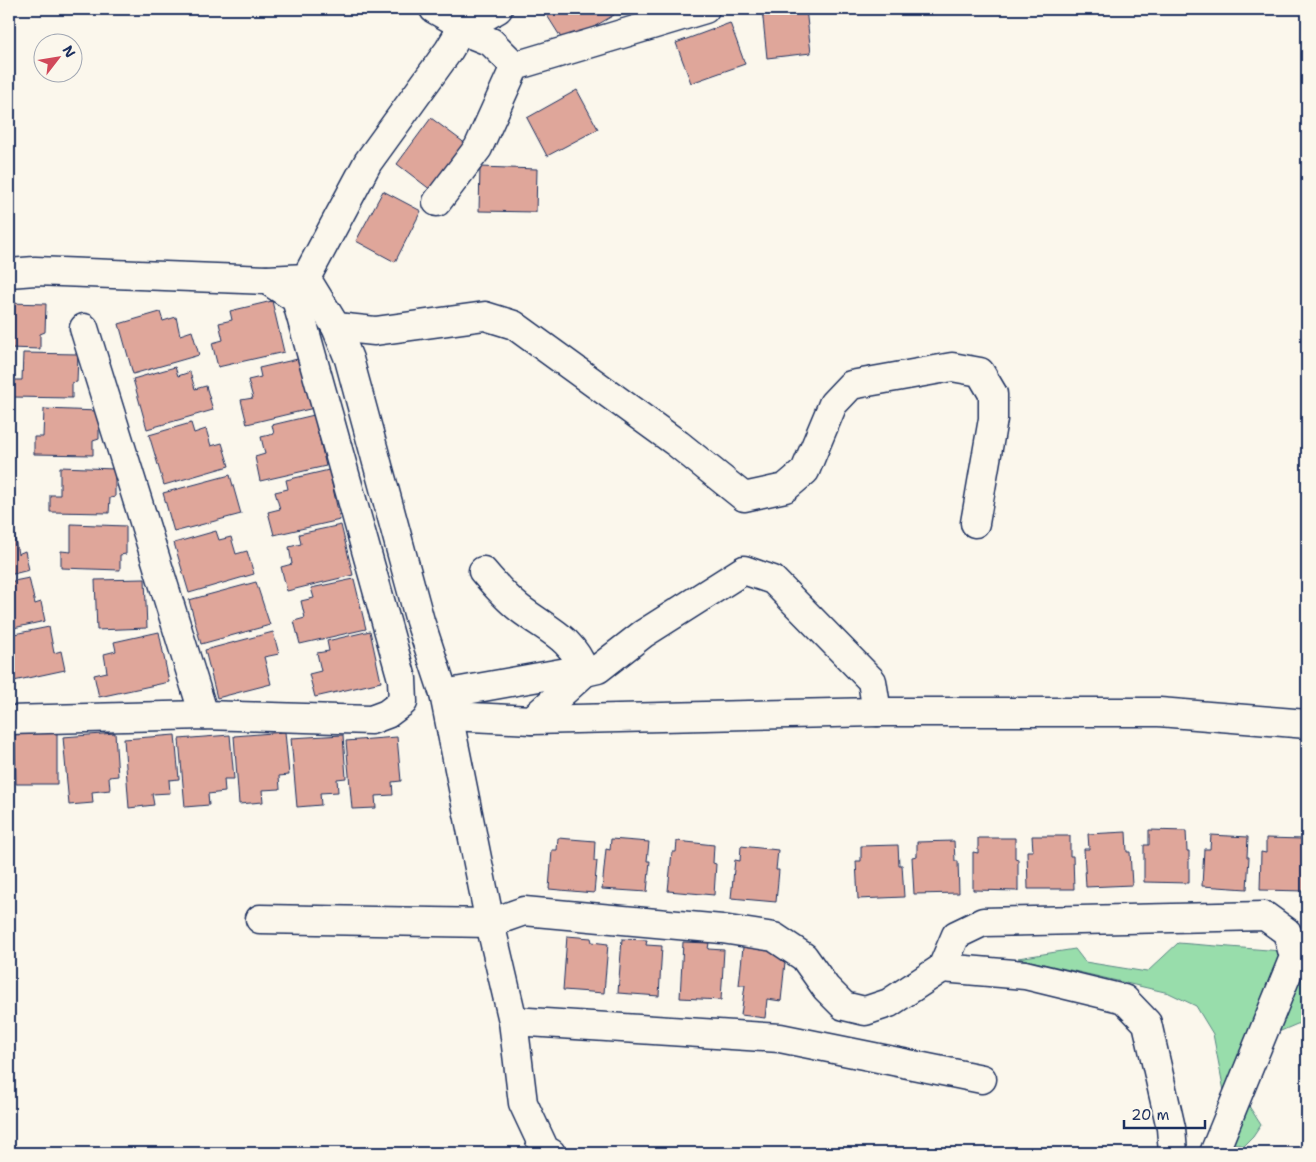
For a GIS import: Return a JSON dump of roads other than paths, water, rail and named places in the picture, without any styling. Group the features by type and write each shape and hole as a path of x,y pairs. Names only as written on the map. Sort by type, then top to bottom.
{"street":[{"path":"434,9 457,22 460,30 491,42 516,66"},
{"path":"306,278 368,162 449,50 460,30 498,9"},
{"path":"437,202 478,148 516,66 705,9"},
{"path":"9,273 35,271 267,280 306,278"},
{"path":"306,278 336,327 349,359 420,621 447,705 490,923 513,1021 523,1102 546,1152"},
{"path":"9,720 204,715 371,720 387,714 403,702 402,679 296,299 267,280"},
{"path":"336,327 375,332 485,316 514,325 678,444 744,497 785,488 805,471 834,404 851,385 952,367 980,372 992,394 993,419 975,523"},
{"path":"84,328 204,715"},
{"path":"447,705 566,672 585,672 598,669 643,634 744,570 773,580 872,682 877,712"},
{"path":"483,571 499,590 518,607 559,635 568,644 585,672"},
{"path":"532,720 585,672"},
{"path":"447,705 532,720 877,712 1158,712 1307,724"},
{"path":"260,919 490,923 524,912 722,929 774,937 804,956 826,988 844,1006 865,1011 889,1003 942,968 956,935 983,922 1265,916 1287,932 1294,957 1214,1153"},
{"path":"942,968 1025,975 1124,999 1148,1023 1171,1128 1173,1153"},
{"path":"513,1021 780,1038 982,1079"}]}
